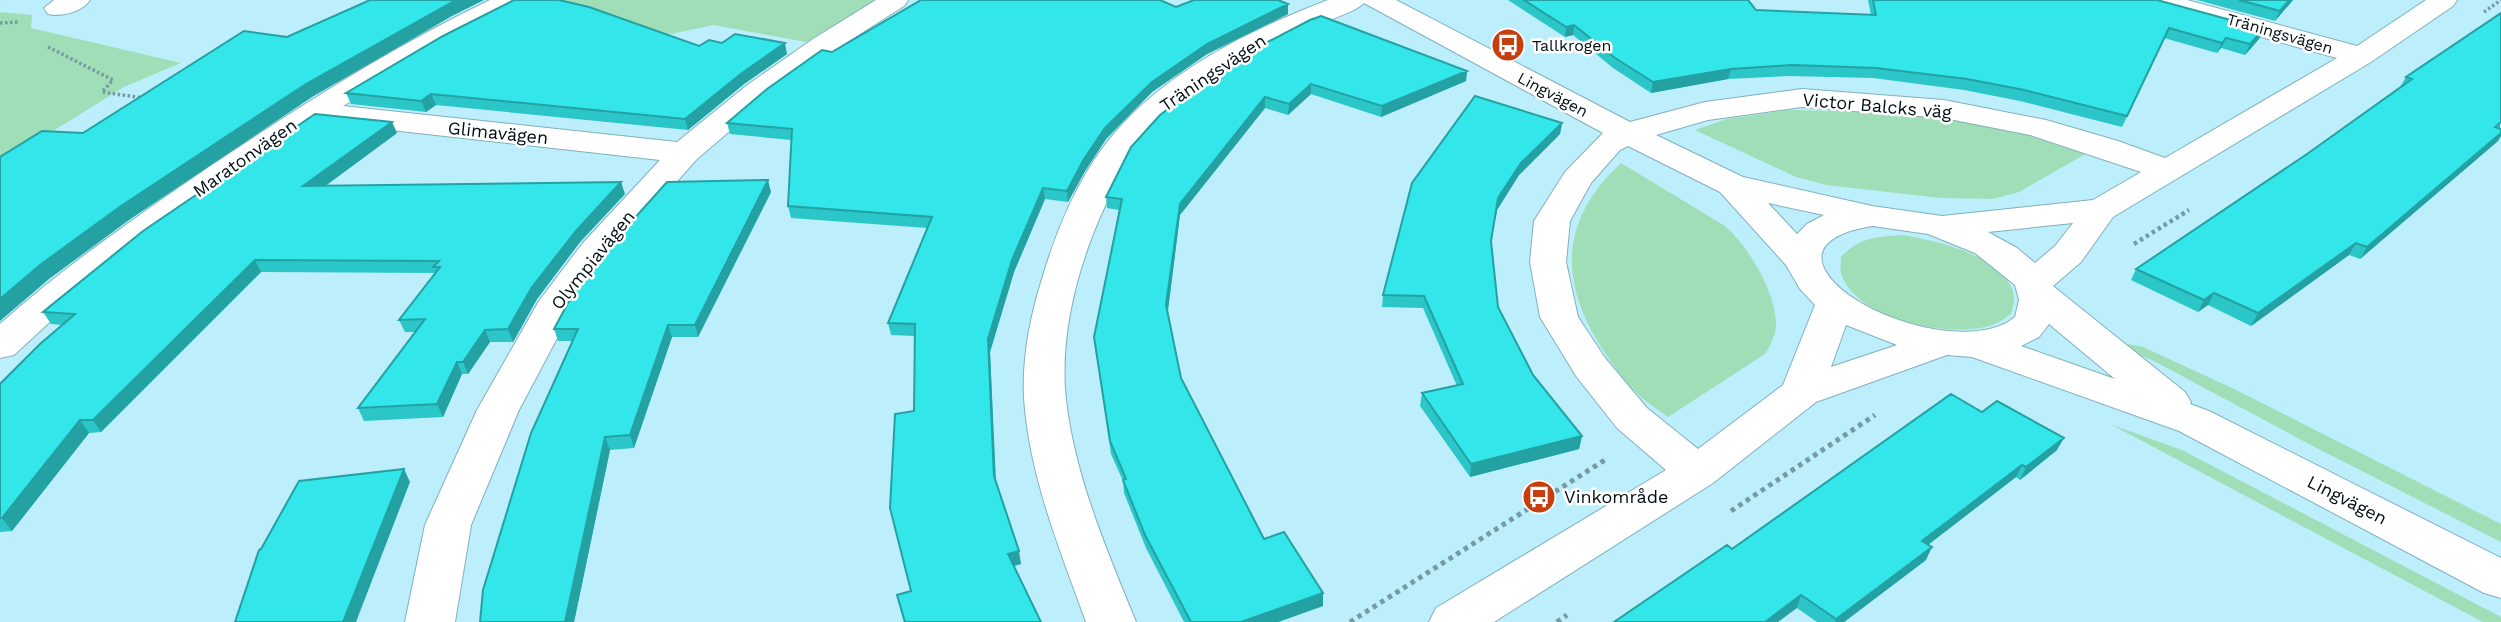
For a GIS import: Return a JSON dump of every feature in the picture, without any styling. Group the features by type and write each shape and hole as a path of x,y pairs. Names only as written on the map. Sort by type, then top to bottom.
{"street":[{"name":"Maratonvägen","path":"0,346 38,309 149,224 311,112 459,24 511,0"},
{"name":"Olympiavägen","path":"430,622 448,525 510,388 554,309 595,252 684,153 757,92 823,45 895,0"},
{"name":"Träningsvägen","path":"1111,622 1071,518 1047,413 1046,334 1064,264 1081,216 1120,147 1165,101 1221,63 1280,29 1353,0"},
{"name":"Lingvägen","path":"1376,0 1732,185 1873,216"},
{"name":"Träningsvägen","path":"2157,0 2361,56"},
{"path":"1454,622 1698,472 1801,392 1958,343 2000,339 2021,331 2036,316 2036,290 2068,254 2101,210 2361,56 2444,0"},
{"name":"Victor Balcks väg","path":"1698,472 1632,418 1590,367 1559,317 1548,262 1552,221 1577,179 1609,143 1628,133 1705,110 1802,98 1944,109 2022,124 2107,148 2169,171"},
{"name":"Glimavägen","path":"311,112 684,153"},
{"name":"Lingvägen","path":"1732,185 1804,262 1809,275 1835,303 1878,327 1910,337 1958,343 2194,421 2501,580"},
{"path":"1804,262 1808,242 1824,227 1847,219 1873,216 1908,218 1943,225 2101,210"},
{"name":"Lingvägen","path":"1943,225 1976,238 2005,255 2027,275 2036,290 2194,421"},
{"path":"1801,392 1835,303"}],"path":[{"path":"47,47 113,80 102,92 143,98"},
{"path":"1350,622 1616,452 1655,435"}],"green space":[{"path":"526,0 880,0 806,42 713,25 671,34 627,35"},
{"path":"0,12 32,15 31,28 181,63 124,87 0,164"},
{"path":"1789,110 1940,118 2015,131 2087,153 2019,192 1993,199 1940,198 1826,185 1796,177 1695,130 1727,119"},
{"path":"1621,163 1725,226 1743,245 1759,270 1774,310 1775,332 1765,354 1668,417 1635,391 1609,359 1579,303 1573,275 1573,246 1580,218 1596,191"},
{"path":"1902,235 1950,246 1985,261 1999,271 2009,283 2014,300 2011,314 1992,325 1975,329 1954,329 1907,322 1884,314 1865,303 1850,289 1841,273 1841,257 1862,242"},
{"path":"2128,344 2143,347 2232,388 2501,524 2501,542 2154,361 2126,349"},
{"path":"2112,425 2182,450 2501,617 2501,622 2483,622"}],"building":[{"path":"370,0 456,0 306,84 121,206 40,265 0,299 0,157 42,131 83,133 244,31 287,37"},
{"path":"514,0 559,0 589,7 699,46 709,40 722,43 735,34 785,43 742,73 685,119 431,94 421,101 346,93 443,36"},
{"path":"921,0 1160,0 1176,7 1194,0 1278,0 1288,4 1207,44 1152,82 1105,128 1067,191 1043,188 1012,260 988,339 994,476 1019,551 1008,554 1041,622 905,622 897,595 911,591 890,508 895,414 914,411 915,324 888,323 932,217 788,206 792,129 727,123 767,89 822,50 832,52"},
{"path":"1524,0 1748,0 1756,10 1876,15 1873,0 2157,0 2264,29 2250,44 2226,38 2222,43 2169,28 2127,116 2024,90 1967,79 1876,68 1792,65 1731,69 1653,82 1615,58 1574,25 1566,27"},
{"path":"2239,0 2289,0 2280,11"},
{"path":"2501,13 2501,122 2495,127 2501,129 2501,133 2367,247 2356,243 2258,313 2214,293 2204,300 2136,269 2307,154 2412,79 2406,77"},
{"path":"1321,16 1467,71 1382,106 1311,84 1289,104 1265,97 1180,204 1166,305 1181,378 1264,539 1284,532 1323,593 1241,622 1191,622 1145,535 1110,441 1094,337 1122,199 1106,197 1131,147 1160,115 1233,60"},
{"path":"1475,96 1562,123 1521,163 1498,198 1491,241 1498,307 1533,375 1582,436 1471,464 1422,393 1463,384 1424,296 1383,295 1412,183"},
{"path":"315,114 392,122 303,186 621,182 576,231 532,287 508,329 485,330 463,362 457,362 437,404 358,408 425,319 399,320 440,267 433,267 439,261 255,260 93,420 80,420 0,518 0,384 75,314 43,312 143,231"},
{"path":"768,180 695,325 668,325 630,435 605,437 565,622 480,622 483,590 531,433 578,329 554,329 570,299 606,250 667,182"},
{"path":"1951,394 1982,412 1997,401 2064,438 2026,467 2022,465 1922,541 1932,547 1836,619 1801,595 1765,622 1614,622 1727,545 1732,549"},
{"path":"404,469 343,622 235,622 259,550 299,481"}],"place":[{"name":"Tallkrogen","path":"1508,45"},
{"name":"Vinkområde","path":"1539,497"}]}
